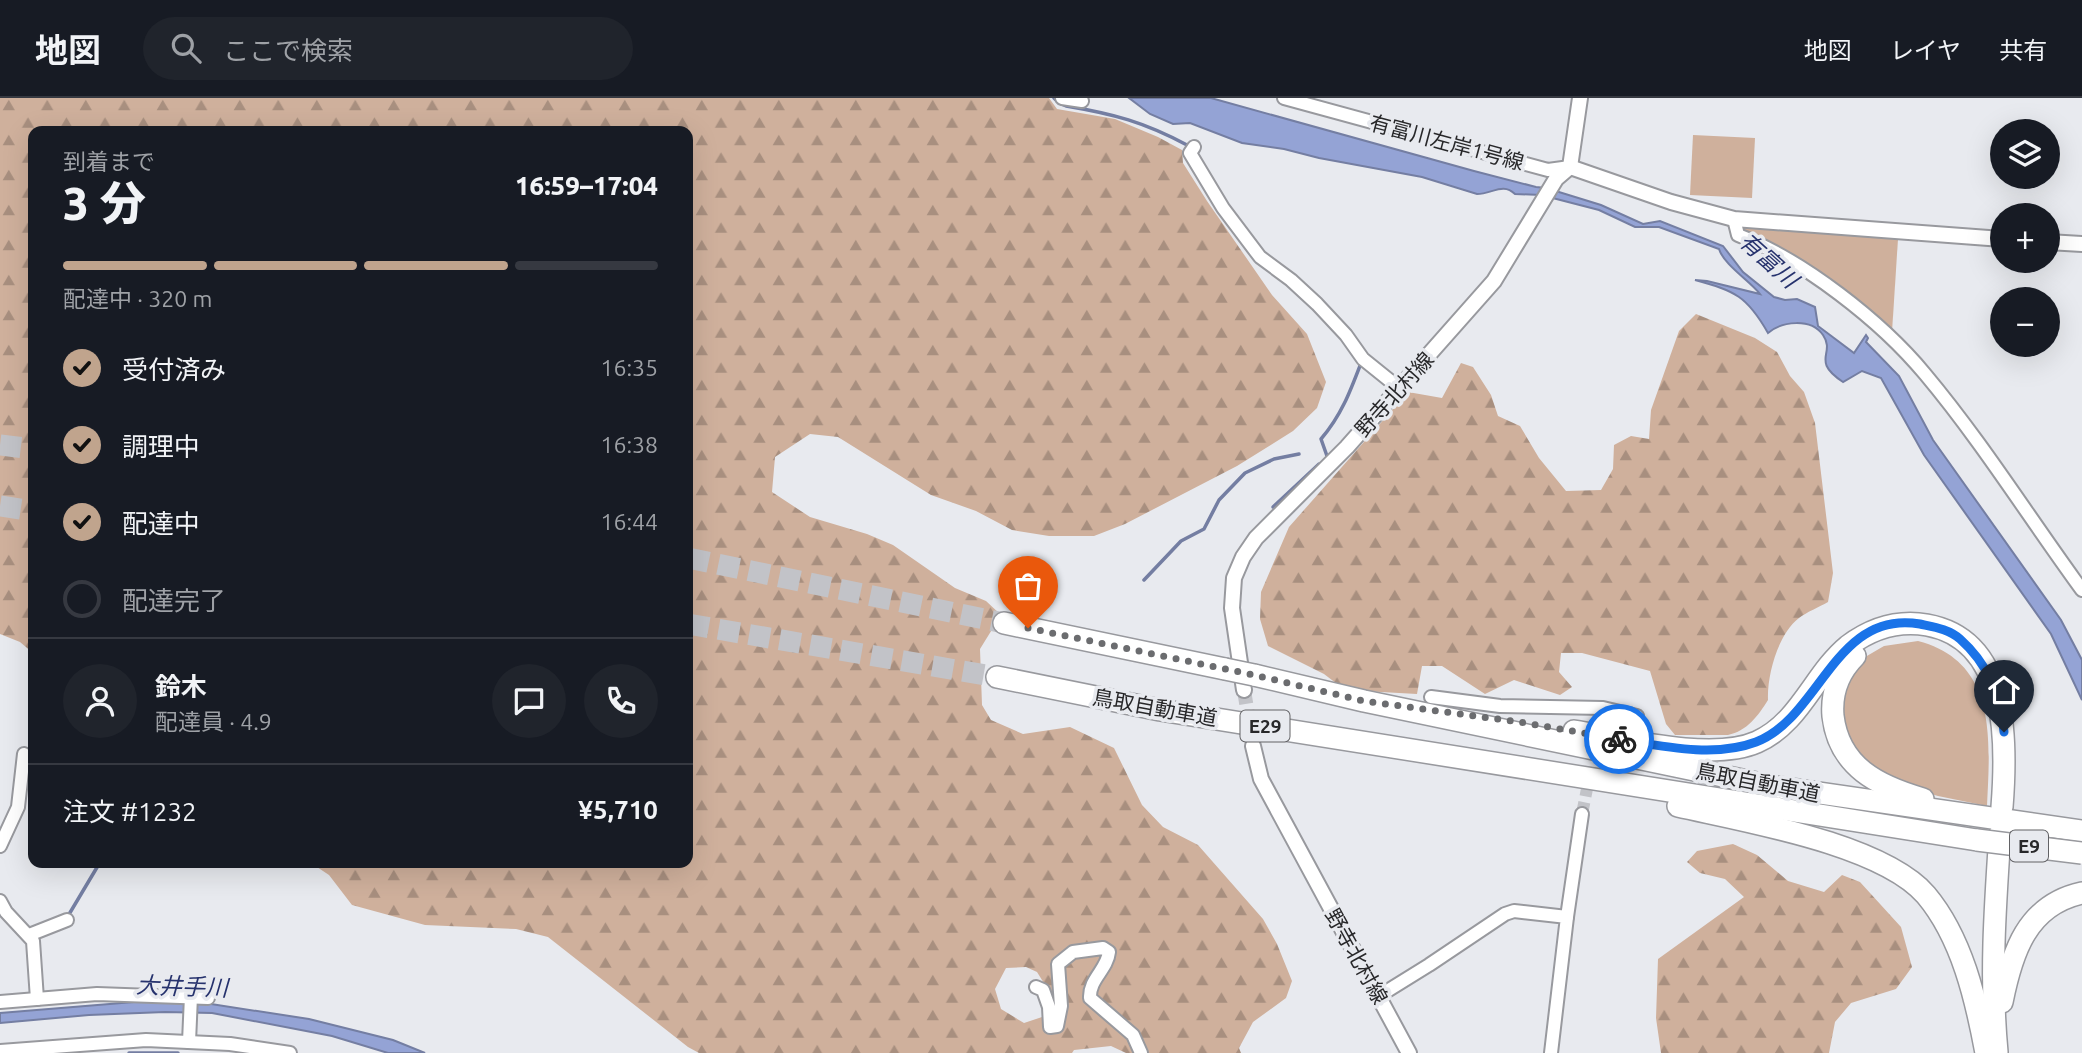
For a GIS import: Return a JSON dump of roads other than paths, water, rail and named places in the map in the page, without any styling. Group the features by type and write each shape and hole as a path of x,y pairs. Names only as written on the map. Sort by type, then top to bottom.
{"highway":[{"name":"鳥取自動車道","path":"1004,623 1226,670 1249,683 1364,701 1771,786 1990,823"},
{"path":"1364,701 1685,748 1733,749 1758,741 1789,719 1846,648 1863,636 1881,627 1912,623 1935,627 1954,634 1975,652 1995,688 2003,717 2006,746 1990,823"},
{"path":"1992,1049 1984,913 1990,823 1995,759 1992,714 1986,691 1968,659 1941,640 1927,635 1887,637 1868,645 1852,659 1833,691 1832,708 1836,734 1851,761 1877,781 1905,794 1938,804 2030,824"},
{"name":"鳥取自動車道","path":"997,677 1160,710 1535,768 1781,810 1990,823"},
{"path":"1535,768 1571,785 1668,803 1835,845 1888,866 1905,876 1925,894 1956,942 1992,1049"},
{"name":"E9","path":"1990,823 2030,824 2082,831"},
{"name":"E9","path":"1990,823 2082,853"},
{"path":"1992,1049 2007,975 2017,945 2031,924 2046,909 2066,897 2082,893"}],"street":[{"path":"1062,98 1082,101"},
{"name":"有富川左岸1号線","path":"1284,98 1548,170 1570,167"},
{"path":"1580,98 1570,167 1671,202 1734,219 1990,238"},
{"path":"1194,147 1190,153 1197,167 1223,208 1260,257 1317,304 1346,334 1363,359 1399,388"},
{"name":"野寺北村線","path":"1249,683 1232,608 1234,578 1243,557 1255,538 1347,447 1494,281 1556,180 1570,167"},
{"path":"1734,219 1738,236 1770,249 1822,282 1866,317 1924,373 2082,590"},
{"path":"2060,243 2082,244"},
{"path":"1431,697 1500,706 1603,708 1637,716"},
{"path":"1600,723 1603,708"},
{"name":"野寺北村線","path":"1253,746 1261,779 1409,1053"},
{"path":"0,846 18,807 24,754"},
{"path":"1551,1053 1582,814"},
{"path":"0,901 6,912 33,941 37,999"},
{"path":"1379,996 1505,914 1514,911 1567,917"},
{"path":"29,935 67,920"},
{"path":"1036,987 1043,990 1049,1007 1050,1027 1057,1026 1061,1006 1058,964 1073,952 1103,948 1109,952 1108,958 1090,987 1090,998 1133,1035 1141,1053"},
{"path":"0,1002 97,994 208,998"},
{"path":"189,1038 191,997"},
{"path":"0,1051 65,1049 189,1038 231,1049 290,1053"}],"water":[{"path":"1129,98 1211,98 1474,171 1546,188 1601,205 1643,224 1660,221 1723,246 1743,272 1774,297 1797,299 1815,307 1818,326 1854,353 1866,335 1866,342 1899,376 1933,440 2061,620 2082,660 2082,700 2051,634 1924,455 1881,378 1862,371 1843,382 1828,368 1826,342 1818,330 1796,323 1781,326 1768,333 1753,311 1739,297 1695,280 1760,294 1726,261 1719,249 1659,227 1635,227 1599,210 1541,195 1515,194 1506,189 1477,194 1422,177 1242,143 1190,123 1173,124 1150,114"},
{"path":"146,1001 211,1004 309,1019 393,1040 425,1053 388,1053 332,1036 212,1013 89,1015 0,1023 0,1013"}],"waterway":[{"path":"1054,98 1066,106 1142,125 1187,145"},
{"path":"1327,456 1321,439 1340,412 1361,363"},
{"path":"1144,580 1181,541 1204,529 1219,500 1245,473 1274,459 1299,454"},
{"path":"1273,507 1319,464"},
{"path":"68,916 97,868"},
{"path":"129,1053 178,1053"}],"tunnel":[{"path":"0,445 28,448"},
{"path":"0,506 28,510"},
{"path":"693,559 1004,623"},
{"path":"693,625 997,677"},
{"path":"1244,690 1253,746"},
{"path":"1582,814 1600,723"}],"water label":[{"name":"有富川","path":"1769,260"},
{"name":"大井手川","path":"182,986"}]}
